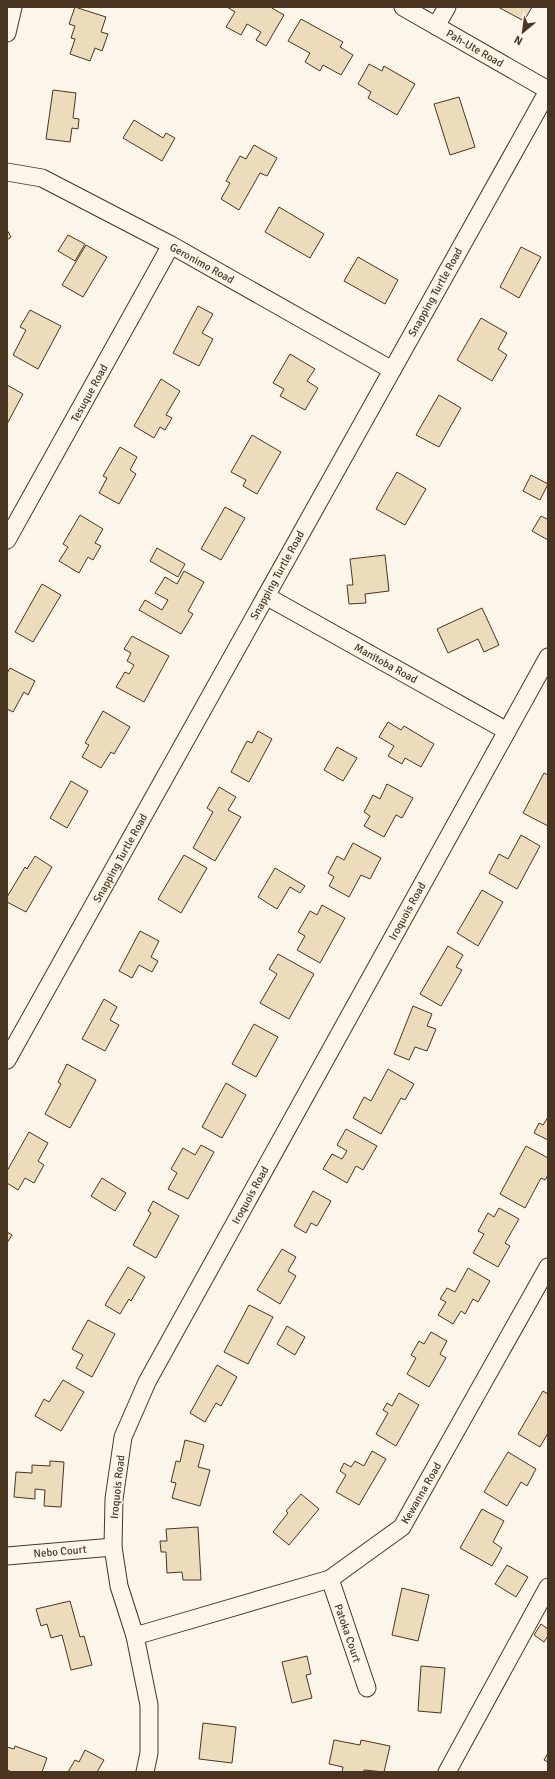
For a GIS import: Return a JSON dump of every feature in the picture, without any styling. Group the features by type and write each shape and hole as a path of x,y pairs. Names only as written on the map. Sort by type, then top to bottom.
{"street":[{"path":"7,33 14,7"},
{"name":"Pah-Ute Road","path":"403,7 548,90"},
{"path":"436,26 447,7"},
{"name":"Snapping Turtle Road","path":"7,1060 548,90"},
{"name":"Geronimo Road","path":"7,172 42,178 170,246 392,370"},
{"name":"Tesuque Road","path":"7,540 170,246"},
{"name":"Manitoba Road","path":"266,596 507,731"},
{"name":"Iroquois Road","path":"145,1772 149,1753 149,1705 135,1636 119,1586 113,1547 114,1499 123,1436 147,1382 548,657"},
{"name":"Kewanna Road","path":"135,1636 330,1579 402,1527 548,1267"},
{"name":"Nebo Court","path":"7,1556 113,1547"},
{"name":"Patoka Court","path":"330,1579 366,1688"},
{"path":"447,1772 548,1587"}],"building":[{"path":"75,7 106,17 101,32 108,34 102,51 95,48 90,61 70,54 75,39 71,38 75,26 69,24"},
{"path":"227,7 272,7 284,15 266,46 256,40 261,32 247,24 241,35 226,27 235,12"},
{"path":"498,7 532,7 524,21"},
{"path":"301,19 343,42 340,47 353,55 341,75 323,65 320,71 305,62 310,53 288,41"},
{"path":"369,64 382,71 384,66 415,84 397,115 368,98 371,92 358,84"},
{"path":"53,90 76,93 73,118 79,119 78,129 72,128 70,142 46,139"},
{"path":"459,97 475,147 450,155 434,104"},
{"path":"134,120 163,138 166,133 175,138 162,161 123,138"},
{"path":"254,145 277,158 267,176 260,173 239,210 221,199 230,183 226,181 240,156 246,159"},
{"path":"279,207 324,234 310,258 265,232"},
{"path":"7,230 11,237 7,240"},
{"path":"68,235 85,244 75,261 58,251"},
{"path":"86,245 107,257 83,297 62,285"},
{"path":"521,247 541,257 519,298 500,287"},
{"path":"358,257 398,280 385,304 344,281"},
{"path":"198,306 213,314 202,333 213,339 199,366 173,353"},
{"path":"30,310 61,326 38,369 13,355 26,330 20,327"},
{"path":"481,318 507,333 498,349 507,355 492,381 457,360"},
{"path":"290,354 315,369 307,381 318,388 305,410 280,396 284,389 273,383"},
{"path":"161,379 180,391 166,415 172,418 165,430 160,427 154,438 134,426"},
{"path":"7,385 23,394 7,424"},
{"path":"439,395 461,408 439,447 416,435"},
{"path":"252,435 281,452 257,494 243,486 246,480 231,472"},
{"path":"120,447 137,457 130,470 136,474 119,504 99,493 107,478 103,476"},
{"path":"397,472 426,489 405,525 376,509"},
{"path":"531,475 548,484 540,500 523,491"},
{"path":"225,507 245,518 221,560 201,549"},
{"path":"80,515 103,529 95,543 101,546 93,560 88,557 79,573 59,561 68,547 63,544"},
{"path":"541,516 547,519 548,516 548,540 532,531"},
{"path":"157,548 185,564 178,577 150,561"},
{"path":"385,555 389,591 365,594 366,603 349,604 347,585 353,585 350,559"},
{"path":"184,571 204,582 188,611 193,614 181,634 139,610 145,600 162,610 168,600 155,593 165,577 177,584"},
{"path":"42,584 61,595 33,642 15,632"},
{"path":"482,608 499,645 484,652 478,639 448,653 437,629"},
{"path":"132,636 169,656 144,702 116,687 125,672 129,674 134,665 127,661 131,653 124,649"},
{"path":"10,668 35,681 28,695 24,692 13,712 7,709 7,673"},
{"path":"103,711 130,727 114,754 111,752 101,768 82,757 89,745 85,743"},
{"path":"388,722 401,730 404,726 434,744 421,767 405,758 402,764 388,756 394,746 379,737"},
{"path":"258,731 272,739 249,782 231,772 247,741 252,743"},
{"path":"337,747 357,758 343,781 324,770"},
{"path":"544,773 548,775 548,826 523,813"},
{"path":"71,781 88,791 67,828 50,818"},
{"path":"387,784 413,798 402,818 396,815 384,837 364,826 370,816 364,812 373,795 380,799"},
{"path":"219,787 236,797 228,810 241,817 215,861 193,848 213,812 207,808"},
{"path":"521,835 540,846 517,889 489,873 499,854 508,859"},
{"path":"353,843 381,858 370,879 361,875 349,897 329,886 334,877 328,873 337,856 344,860"},
{"path":"184,855 207,868 181,913 158,899"},
{"path":"35,856 52,867 26,912 7,902 7,897 25,867 27,869"},
{"path":"275,868 305,886 300,893 290,887 277,909 258,897"},
{"path":"482,890 503,902 478,946 457,933"},
{"path":"322,905 345,918 320,963 297,950 305,936 298,932 310,911 317,915"},
{"path":"140,931 159,941 151,957 158,961 152,972 139,965 132,978 119,971"},
{"path":"448,946 463,955 456,967 462,970 441,1006 420,994"},
{"path":"278,954 314,974 289,1019 260,1003 277,974 269,969"},
{"path":"104,999 117,1007 110,1020 119,1025 105,1051 82,1039"},
{"path":"413,1006 432,1014 427,1026 436,1029 427,1051 415,1047 409,1060 394,1054"},
{"path":"254,1024 278,1037 256,1077 232,1064"},
{"path":"67,1064 96,1080 70,1128 45,1114 61,1084 58,1082"},
{"path":"388,1069 414,1084 405,1100 401,1098 381,1134 353,1118 364,1097 371,1101"},
{"path":"226,1083 246,1095 222,1138 202,1127"},
{"path":"548,1117 548,1140 534,1133 539,1123 543,1125"},
{"path":"346,1129 377,1146 363,1170 356,1166 347,1183 323,1169 332,1154 342,1159 347,1151 337,1145"},
{"path":"29,1132 48,1143 38,1161 44,1165 34,1183 25,1178 18,1190 7,1183 7,1171"},
{"path":"201,1145 214,1152 188,1199 168,1189 177,1173 171,1169 183,1148 195,1155"},
{"path":"526,1146 548,1158 548,1175 545,1180 541,1178 525,1208 500,1194"},
{"path":"102,1178 126,1193 115,1211 91,1196"},
{"path":"313,1191 331,1201 317,1226 311,1223 306,1233 294,1226"},
{"path":"153,1201 179,1216 156,1258 133,1245 151,1213 148,1211"},
{"path":"499,1208 519,1219 505,1243 510,1246 498,1267 473,1253 484,1234 478,1231 488,1213 494,1217"},
{"path":"7,1232 12,1235 7,1243"},
{"path":"282,1249 296,1257 288,1271 296,1276 280,1304 257,1290"},
{"path":"128,1267 145,1277 131,1301 129,1299 120,1314 105,1305"},
{"path":"468,1268 490,1281 478,1302 473,1299 465,1314 461,1311 453,1324 438,1315 446,1302 440,1299 447,1288 455,1292"},
{"path":"249,1305 273,1317 248,1364 224,1352"},
{"path":"88,1320 115,1334 92,1377 76,1368 83,1355 72,1349"},
{"path":"287,1326 305,1337 295,1355 277,1344"},
{"path":"431,1332 447,1341 440,1354 446,1358 429,1387 407,1374 416,1358 411,1355 419,1341 424,1344"},
{"path":"217,1365 237,1377 221,1406 216,1403 205,1422 190,1413"},
{"path":"63,1380 84,1392 61,1431 35,1416 44,1399 49,1402"},
{"path":"543,1391 548,1394 548,1433 540,1447 518,1434"},
{"path":"399,1393 419,1405 396,1446 376,1434 388,1413 383,1410 387,1403 392,1406"},
{"path":"185,1440 204,1445 198,1467 210,1470 200,1506 172,1498 176,1483 171,1482 176,1461 180,1462"},
{"path":"372,1451 386,1459 359,1505 336,1492 346,1475 340,1471 344,1463 351,1467 355,1461 364,1466"},
{"path":"508,1452 536,1469 527,1486 521,1482 507,1506 484,1492"},
{"path":"50,1461 64,1462 61,1507 44,1506 45,1490 35,1489 35,1499 14,1497 16,1472 32,1473 32,1465 50,1466"},
{"path":"301,1494 319,1509 289,1545 273,1532 288,1513 286,1511"},
{"path":"482,1509 504,1521 493,1542 502,1548 492,1566 460,1548"},
{"path":"198,1527 201,1580 183,1580 182,1572 167,1573 166,1552 161,1552 160,1541 167,1541 166,1529"},
{"path":"507,1565 528,1577 516,1597 495,1584"},
{"path":"402,1588 429,1595 418,1641 392,1635"},
{"path":"70,1601 80,1637 84,1636 92,1665 71,1670 62,1635 51,1638 47,1624 41,1626 36,1609"},
{"path":"541,1624 548,1629 548,1636 544,1642 534,1635"},
{"path":"307,1656 311,1674 306,1675 312,1698 292,1703 282,1662"},
{"path":"421,1666 445,1668 441,1713 418,1711"},
{"path":"203,1723 236,1727 232,1763 199,1759"},
{"path":"334,1740 360,1745 361,1740 390,1746 384,1772 364,1770 364,1772 342,1772 343,1767 329,1764"},
{"path":"15,1746 47,1758 42,1772 12,1772 7,1770 7,1747 14,1749"},
{"path":"85,1750 104,1760 97,1772 68,1772 75,1760 79,1762"},
{"path":"548,1753 548,1762 544,1760"}]}
